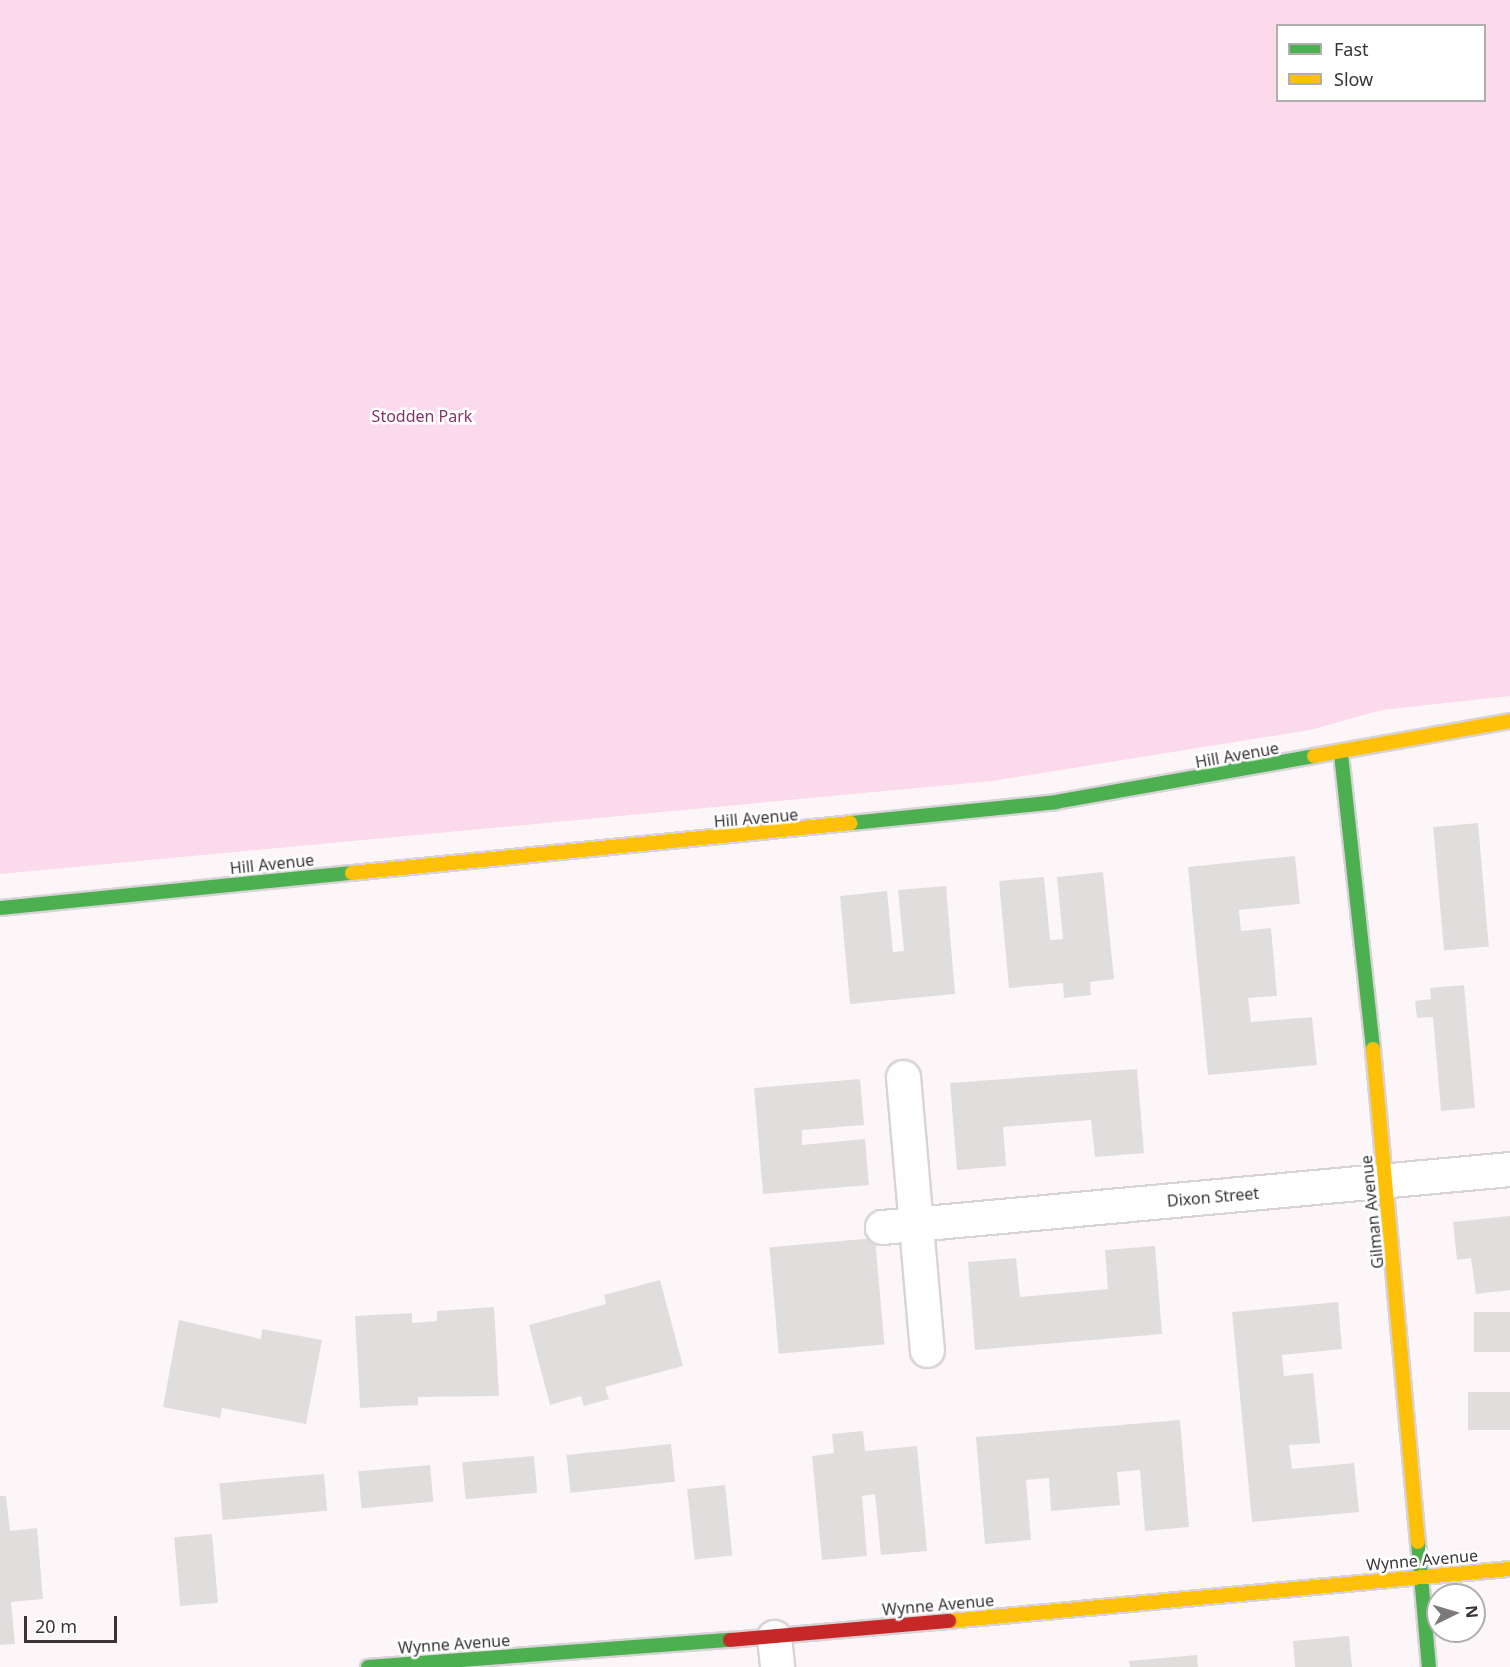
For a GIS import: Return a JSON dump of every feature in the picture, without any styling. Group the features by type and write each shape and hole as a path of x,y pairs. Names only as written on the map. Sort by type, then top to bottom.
{"street":[{"name":"Hill Avenue","path":"0,908 1021,806 1341,754 1510,721"},
{"name":"Gilman Avenue","path":"1341,754 1385,1181 1429,1667"},
{"path":"903,1077 927,1350"},
{"name":"Dixon Street","path":"882,1227 1510,1169"},
{"name":"Wynne Avenue","path":"368,1667 775,1652 1420,1577 1510,1569"}],"green space":[{"name":"Stodden Park","path":"0,0 1510,0 1510,696 1382,710 1310,730 992,781 0,874"}],"building":[{"path":"1478,823 1489,947 1444,950 1433,827"},
{"path":"1295,856 1300,904 1239,910 1241,931 1271,928 1277,996 1248,998 1251,1022 1312,1017 1317,1065 1208,1075 1188,867"},
{"path":"1103,872 1114,979 1090,982 1091,995 1064,998 1063,983 1009,988 999,881 1044,877 1050,940 1063,939 1057,877"},
{"path":"946,886 955,994 850,1004 840,896 887,891 893,952 904,951 898,890"},
{"path":"1464,985 1475,1108 1441,1111 1433,1017 1417,1018 1415,1001 1431,999 1430,988"},
{"path":"1137,1069 1144,1153 1095,1157 1091,1120 1003,1127 1006,1166 957,1170 950,1083"},
{"path":"860,1079 864,1125 802,1130 802,1145 865,1139 869,1185 763,1194 754,1088"},
{"path":"1510,1216 1510,1290 1476,1294 1471,1258 1457,1260 1453,1222"},
{"path":"875,1238 884,1345 779,1354 769,1247"},
{"path":"1155,1246 1162,1334 975,1350 968,1262 1016,1258 1020,1297 1108,1289 1105,1250"},
{"path":"660,1280 683,1366 605,1387 609,1399 584,1406 581,1396 550,1405 529,1325 606,1304 604,1295"},
{"path":"1338,1302 1342,1349 1282,1355 1284,1376 1313,1373 1320,1443 1289,1445 1292,1469 1354,1463 1359,1512 1252,1522 1232,1312"},
{"path":"494,1307 499,1396 418,1397 418,1405 360,1408 355,1316 412,1313 412,1323 437,1321 437,1311"},
{"path":"1474,1312 1510,1312 1510,1352 1474,1352"},
{"path":"179,1320 261,1339 262,1329 322,1340 306,1424 222,1408 220,1418 163,1407"},
{"path":"1468,1392 1510,1392 1510,1430 1468,1430"},
{"path":"1180,1420 1189,1527 1145,1531 1140,1470 1117,1472 1120,1505 1051,1511 1049,1478 1026,1480 1031,1540 985,1544 976,1437"},
{"path":"863,1431 865,1451 917,1446 927,1551 881,1555 875,1494 862,1496 867,1556 822,1560 812,1456 834,1453 832,1434"},
{"path":"671,1444 675,1482 571,1493 567,1455"},
{"path":"534,1456 537,1493 465,1499 462,1462"},
{"path":"430,1465 433,1502 361,1508 358,1471"},
{"path":"324,1474 327,1511 223,1520 219,1483"},
{"path":"725,1485 732,1556 695,1560 687,1489"},
{"path":"0,1496 6,1496 10,1531 37,1528 43,1599 11,1602 15,1644 0,1645"},
{"path":"212,1534 218,1603 180,1606 174,1537"},
{"path":"1349,1636 1352,1667 1295,1667 1293,1641"},
{"path":"1197,1655 1198,1667 1130,1667 1129,1661"}],"traffic: fast":[{"path":"1341,754 1373,1049"},
{"path":"851,823 1056,802 1314,756"},
{"path":"0,908 352,873"},
{"path":"1418,1542 1429,1667"},
{"path":"368,1667 730,1640"}],"traffic: slow":[{"path":"1314,756 1510,721"},
{"path":"352,873 851,823"},
{"path":"1373,1049 1418,1542"},
{"path":"949,1621 1510,1569"}],"traffic: jam":[{"path":"730,1640 949,1621"}]}
